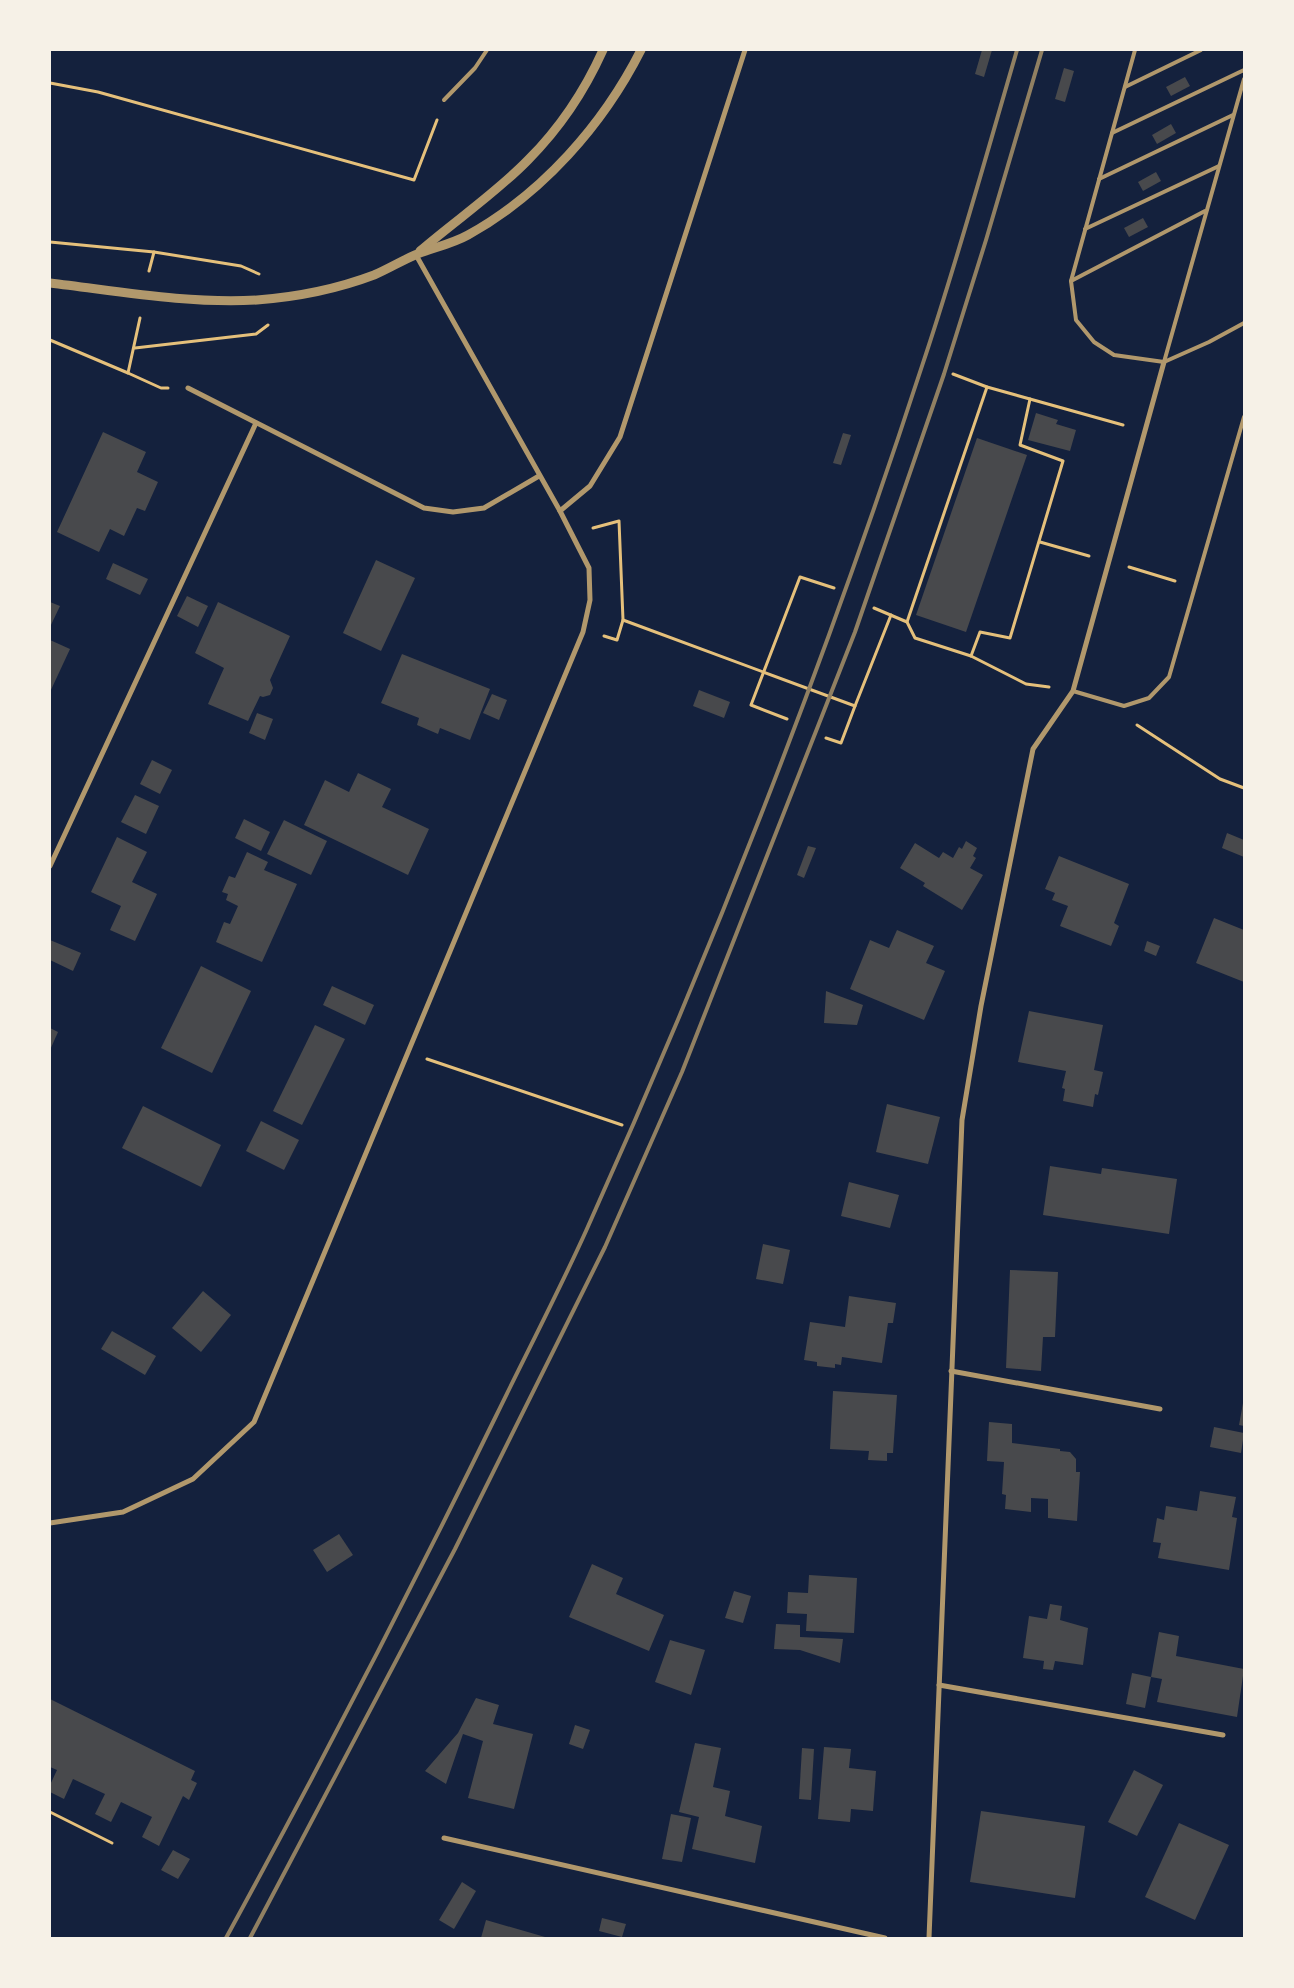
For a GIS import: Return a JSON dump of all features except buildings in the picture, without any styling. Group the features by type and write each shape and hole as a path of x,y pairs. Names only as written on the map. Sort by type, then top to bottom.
{"street":[{"path":"416,255 505,182 534,154 565,116 603,50"},
{"path":"50,283 232,300 305,293 352,283 466,236 541,182 562,161 603,113 641,50"},
{"path":"560,511 590,486 620,437 746,50"},
{"path":"50,1523 123,1512 193,1479 254,1422 583,632 590,600 589,568 560,511 416,255"},
{"path":"929,1938 962,1120 981,1006 1033,749 1073,691 1164,362"},
{"path":"188,388 424,508 453,512 484,508 539,476"},
{"path":"50,866 256,423"},
{"path":"951,1371 1160,1408"},
{"path":"939,1685 1223,1735"},
{"path":"444,1838 885,1938"}],"lane":[{"path":"444,100 476,68 487,50"},
{"path":"1135,50 1071,280 1076,320 1094,342 1114,355 1164,362 1209,342 1244,323"},
{"path":"1124,86 1201,50"},
{"path":"1112,133 1244,70"},
{"path":"1164,362 1185,292 1205,211 1244,79"},
{"path":"1099,180 1233,115"},
{"path":"1085,229 1218,166"},
{"path":"1071,280 1205,211"},
{"path":"1073,691 1124,706 1149,698 1169,676 1244,417"}],"path":[{"path":"50,83 98,92 414,180 444,100"},
{"path":"50,242 154,252 241,266 305,293"},
{"path":"128,373 135,348 143,293 154,252"},
{"path":"135,348 256,334 270,322"},
{"path":"50,340 161,388 188,388"},
{"path":"953,374 987,387 1145,432"},
{"path":"906,622 987,387"},
{"path":"971,656 980,632 1010,638 1063,461 1020,445 1030,398"},
{"path":"617,640 623,620 619,521"},
{"path":"1040,542 1064,549"},
{"path":"787,719 751,704 762,671 800,577 834,588"},
{"path":"874,608 906,622 915,638 971,656 1026,684 1073,691"},
{"path":"826,738 842,744 854,706 891,615"},
{"path":"623,620 854,706"},
{"path":"1124,706 1138,728 1220,779 1244,788"},
{"path":"408,1053 622,1125"},
{"path":"50,1812 112,1843"}],"railway":[{"path":"226,1938 330,1744 464,1482 586,1231 679,1018 766,803 847,586 947,288 1017,50"},
{"path":"250,1938 455,1549 605,1247 682,1072 855,632 944,374 1042,50"}]}
